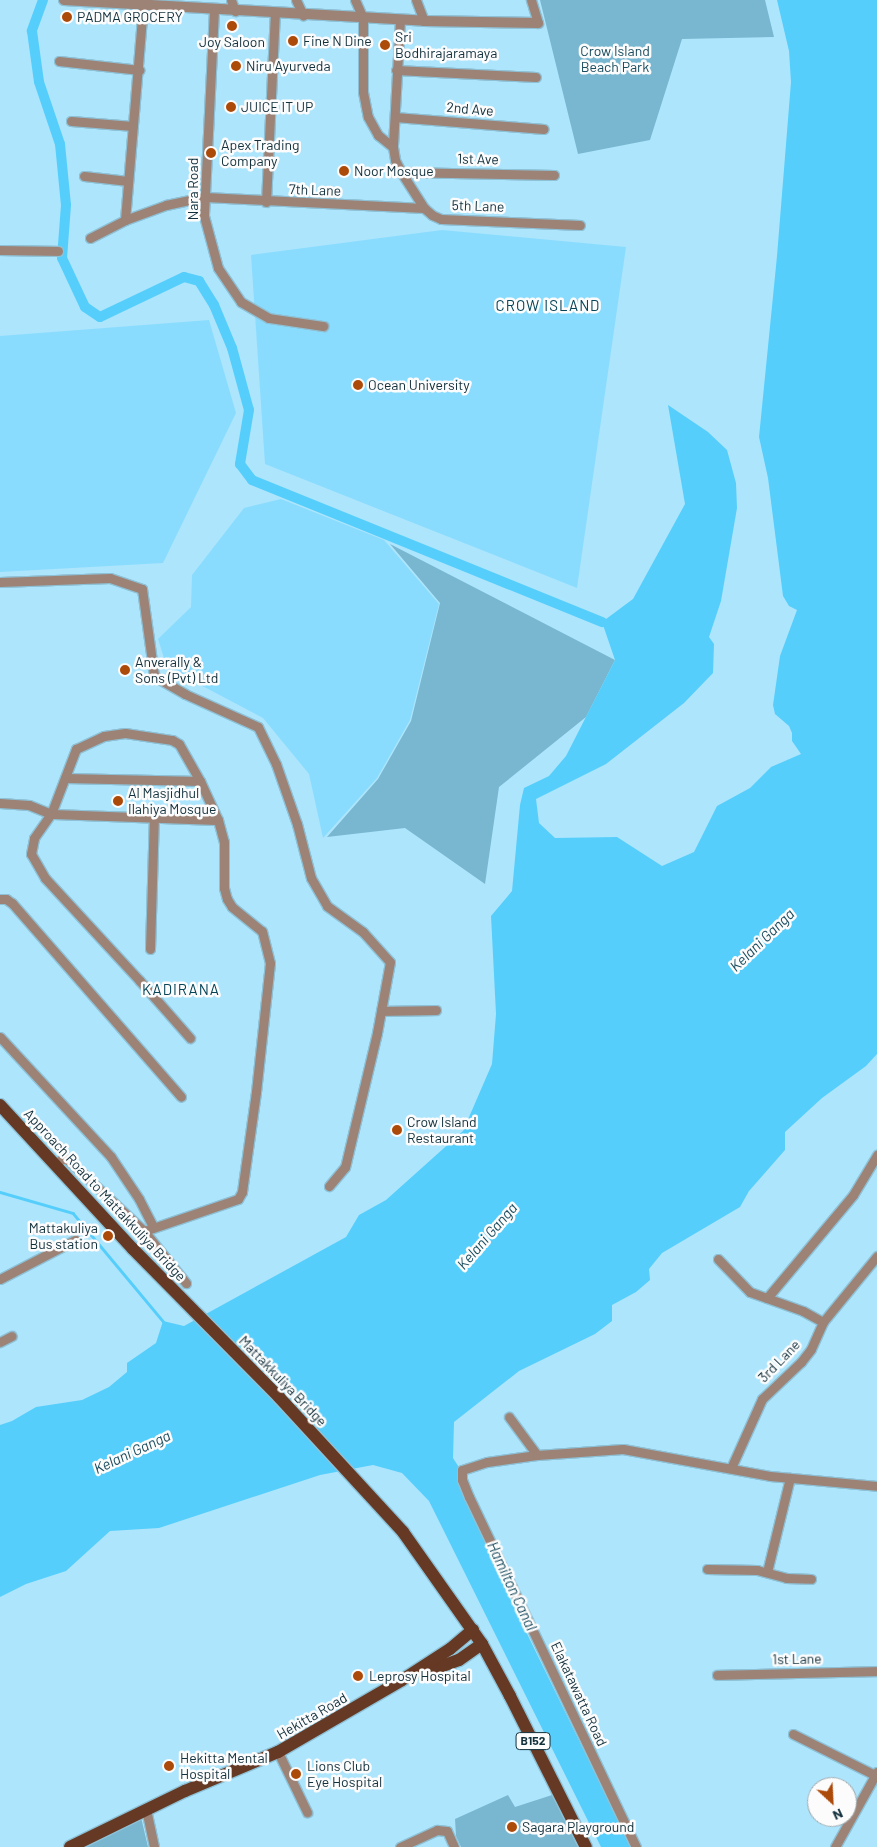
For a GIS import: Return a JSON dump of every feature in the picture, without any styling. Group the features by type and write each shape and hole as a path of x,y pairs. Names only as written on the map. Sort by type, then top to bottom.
{"main road":[{"name":"Approach Road to Mattakkuliya Bridge","path":"0,1105 188,1306"},
{"name":"Mattakkuliya Bridge","path":"188,1306 279,1396 356,1478 403,1532 473,1630"},
{"name":"B152","path":"473,1630 510,1696 586,1847"},
{"name":"Hekitta Road","path":"70,1847 146,1809 278,1752 402,1680 450,1649 473,1630"},
{"name":"Hekitta Road","path":"402,1680 459,1660 482,1644"}],"street":[{"path":"64,0 400,20 538,23 532,0"},
{"path":"230,0 235,11"},
{"path":"296,0 303,15"},
{"path":"355,0 363,18 362,92 366,108 378,135 393,147"},
{"path":"416,0 424,21"},
{"path":"125,220 143,6"},
{"name":"Nara Road","path":"214,10 204,216 218,268 226,283 241,302 269,318 323,326"},
{"path":"266,202 275,13"},
{"name":"5th Lane","path":"400,20 393,147 395,160 401,172 424,208 432,215 441,219 580,225"},
{"path":"59,61 139,70"},
{"path":"396,70 536,77"},
{"name":"2nd Ave","path":"395,117 544,129"},
{"path":"71,121 133,126"},
{"name":"1st Ave","path":"401,172 554,175"},
{"path":"84,176 128,180"},
{"name":"7th Lane","path":"90,238 125,220 166,204 205,198 424,208"},
{"path":"0,250 58,251"},
{"path":"0,582 110,578 142,589 154,676 185,694 258,727 276,764 294,816 311,878 327,906 363,932 390,962 381,1011 345,1168 329,1186"},
{"path":"144,1232 231,1202 238,1199 242,1192 270,962 262,931 232,906 228,899 224,888 224,842 218,820 200,781 179,744 172,740 150,735 125,733 104,736 76,749 51,814 34,838 31,854 45,878 190,1038"},
{"path":"65,778 200,781"},
{"path":"1,805 29,805 51,814 218,820"},
{"path":"150,950 154,818"},
{"path":"0,899 6,899 12,903 181,1097"},
{"path":"381,1011 436,1010"},
{"path":"0,1037 111,1157 140,1198 153,1228"},
{"path":"766,1298 853,1196 877,1155"},
{"path":"56,1164 63,1158 68,1160 144,1232 186,1283"},
{"path":"0,1279 75,1240"},
{"name":"3rd Lane","path":"731,1468 762,1400 801,1362 810,1349 823,1322 877,1256"},
{"path":"718,1259 744,1288 802,1311 823,1322"},
{"path":"0,1342 12,1336"},
{"path":"509,1418 537,1455 623,1449 790,1478 877,1486"},
{"name":"Elakatawatta Road","path":"537,1455 487,1462 462,1470 462,1480 636,1847"},
{"path":"767,1572 790,1478"},
{"path":"707,1569 767,1572 786,1578 811,1579"},
{"name":"1st Lane","path":"717,1675 877,1671"},
{"path":"793,1734 876,1773 835,1847"},
{"path":"278,1752 307,1812"},
{"path":"146,1809 154,1847"},
{"path":"400,1847 437,1830 447,1831 454,1847"}],"shaded area":[{"path":"442,230 626,247 577,588 265,464 251,255"},
{"path":"209,320 236,413 163,563 0,572 0,336"},
{"path":"281,499 384,540 439,604 410,720 377,778 323,838 309,774 263,718 176,672 164,658 158,639 191,607 192,575 244,508"}],"green space":[{"name":"Crow Island Beach Park","path":"540,0 765,0 774,37 682,39 650,140 578,154"},
{"path":"390,544 615,660 586,717 499,787 485,884 405,828 327,837 378,779 411,721 440,603"},
{"name":"Sagara Playground","path":"508,1795 515,1807 552,1795 578,1847 461,1847 456,1836 455,1819"},
{"path":"141,1817 148,1847 86,1847 89,1846"}],"water":[{"name":"Kelani Ganga","path":"777,0 877,0 877,1054 866,1066 822,1098 785,1132 785,1150 749,1191 740,1207 662,1253 649,1269 650,1280 636,1292 612,1305 612,1321 595,1334 519,1371 454,1422 453,1458 469,1483 495,1568 631,1847 601,1847 429,1501 402,1473 373,1465 320,1475 159,1528 110,1531 66,1571 26,1584 0,1597 0,1425 12,1421 36,1407 82,1400 109,1387 127,1372 127,1363 156,1343 163,1321 184,1326 346,1237 359,1215 386,1200 463,1131 492,1064 496,1014 491,916 512,891 520,805 524,788 549,776 566,756 615,660 602,622 633,599 685,504 668,405 708,432 727,450 736,483 737,508 721,601 709,637 714,644 713,673 684,703 606,764 536,799 539,823 555,838 617,837 662,866 694,852 717,806 750,788 771,767 801,754 792,741 792,733 789,726 775,714 773,705 780,656 797,610 789,606 783,596 768,478 759,437 777,256 791,82 789,51"}],"waterway":[{"path":"43,0 32,31 39,82 60,144 66,205 62,258 85,307 100,317 184,277 199,281 214,305 232,348 249,410 240,464 252,480 602,622"},
{"path":"0,1192 73,1213 163,1321"}],"place":[{"name":"PADMA GROCERY","path":"67,17"},
{"name":"Joy Saloon","path":"232,26"},
{"name":"Fine N Dine","path":"293,41"},
{"name":"Sri Bodhirajaramaya","path":"385,45"},
{"name":"Niru Ayurveda","path":"236,66"},
{"name":"JUICE IT UP","path":"231,107"},
{"name":"Apex Trading Company","path":"211,153"},
{"name":"Noor Mosque","path":"344,171"},
{"name":"Ocean University","path":"358,385"},
{"name":"Anverally & Sons (Pvt) Ltd","path":"125,670"},
{"name":"Al Masjidhul Ilahiya Mosque","path":"118,801"},
{"name":"Crow Island Restaurant","path":"397,1130"},
{"name":"Mattakuliya Bus station","path":"108,1236"},
{"name":"Leprosy Hospital","path":"358,1676"},
{"name":"Hekitta Mental Hospital","path":"169,1766"},
{"name":"Lions Club Eye Hospital","path":"296,1774"},
{"name":"Sagara Playground","path":"512,1827"}],"district":[{"name":"CROW ISLAND","path":"548,306"},
{"name":"KADIRANA","path":"181,990"}],"water label":[{"name":"Hamilton Canal","path":"512,1586"}]}
